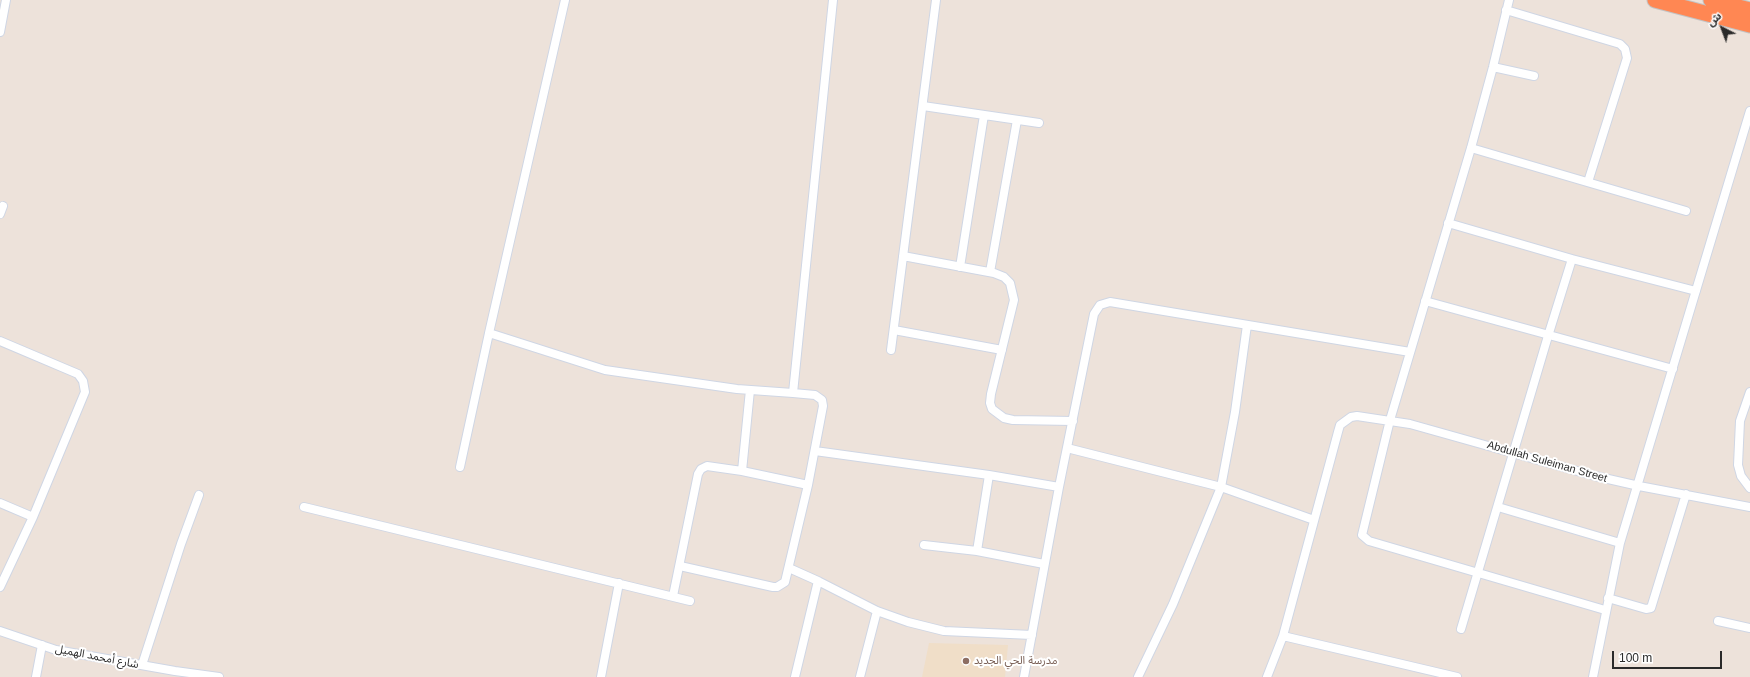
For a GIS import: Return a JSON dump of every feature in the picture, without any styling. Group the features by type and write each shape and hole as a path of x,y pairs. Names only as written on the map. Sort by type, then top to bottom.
{"highway":[{"path":"1655,0 1750,25"},
{"path":"1711,0 1750,10"}],"street":[{"path":"0,32 6,0"},
{"path":"460,467 488,334 565,0"},
{"path":"793,393 833,0"},
{"path":"891,350 936,0"},
{"path":"1509,0 1471,148 1390,420 1362,531 1363,537 1369,541 1605,610"},
{"path":"1506,10 1620,44 1625,49 1626,58 1588,182"},
{"path":"1493,67 1534,76"},
{"path":"923,106 1039,124"},
{"path":"1593,677 1605,610 1620,543 1639,486 1750,111"},
{"path":"960,267 984,115"},
{"path":"990,272 1017,120"},
{"path":"1471,148 1686,211"},
{"path":"1448,223 1572,259 1696,290"},
{"path":"903,256 990,272 1004,277 1010,283 1014,300 990,403 996,414 1013,420 1073,421"},
{"path":"1461,629 1572,259"},
{"path":"1425,301 1548,336 1673,369"},
{"path":"1024,677 1044,564 1094,314 1100,305 1110,302 1410,352"},
{"path":"1138,677 1173,604 1221,486 1235,412 1247,325"},
{"path":"894,330 1002,350"},
{"path":"488,334 605,370 750,390 815,395 819,397 823,403 815,451 789,568 784,582 777,587 773,587 680,566"},
{"path":"0,341 67,368 78,374 83,381 85,392 33,517 0,587"},
{"path":"742,471 750,390"},
{"path":"1750,392 1740,421 1738,465 1741,476 1750,488"},
{"name":"Abdullah Suleiman Street","path":"1314,520 1338,432 1346,420 1357,416 1390,420 1420,426 1639,486 1750,507"},
{"path":"1067,448 1221,486 1314,520 1283,636 1267,677"},
{"path":"815,451 989,475 1059,487"},
{"path":"673,596 699,472 707,466 742,471 808,485"},
{"path":"977,551 989,475"},
{"path":"1608,598 1646,610 1651,608 1686,494"},
{"path":"142,665 198,495"},
{"path":"0,503 33,517"},
{"path":"304,507 690,601"},
{"path":"1498,507 1620,543"},
{"path":"924,545 977,551 1044,564"},
{"path":"789,568 877,611 908,622 944,631 1032,635"},
{"path":"795,677 818,581"},
{"path":"601,677 619,583"},
{"path":"860,677 877,611"},
{"path":"1718,621 1750,628"},
{"name":"شارع أمحمد الهميل","path":"0,631 56,650 112,658 142,665 219,677"},
{"path":"1283,636 1457,677"},
{"path":"36,677 42,645"}],"shaded area":[{"name":"مدرسة الحي الجديد","path":"929,643 1008,645 1005,677 922,677"}],"place":[{"name":"مدرسة الحي الجديد","path":"966,661"}]}
